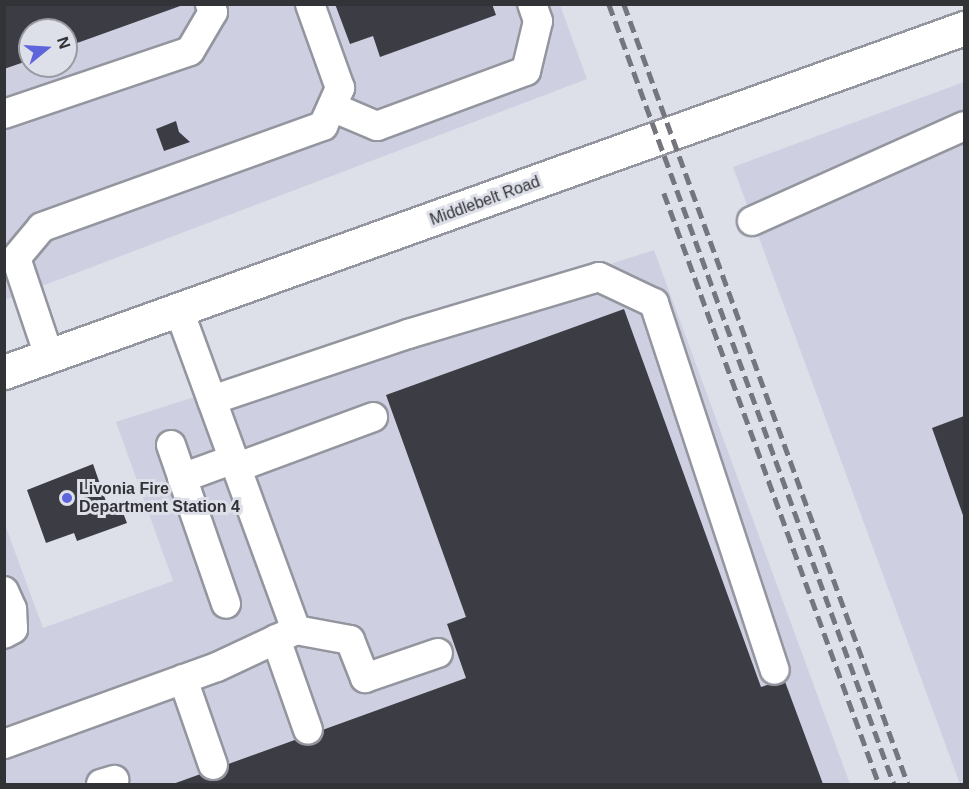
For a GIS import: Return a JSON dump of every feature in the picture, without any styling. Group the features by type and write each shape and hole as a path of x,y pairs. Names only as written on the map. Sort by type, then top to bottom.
{"main road":[{"name":"Middlebelt Road","path":"4,372 964,28"}],"lane":[{"path":"4,114 190,51 213,12 210,4"},
{"path":"49,356 14,287 16,258 42,227 323,126 340,88 309,4"},
{"path":"332,107 377,126 526,71 538,21 532,4"},
{"path":"752,221 964,126"},
{"path":"212,400 408,334 599,277 654,303 775,670"},
{"path":"179,310 236,463 286,634 308,730"},
{"path":"182,478 236,463 373,417"},
{"path":"171,445 226,604"},
{"path":"4,591 12,609 13,629 4,634"},
{"path":"4,744 183,679 286,634 350,640 365,678 438,653"},
{"path":"183,679 213,765"}],"shaded area":[{"path":"5,5 560,5 587,79 5,300"},
{"path":"964,82 964,784 960,784 733,167"},
{"path":"654,250 850,784 5,784 4,522 43,628 173,581 116,422"}],"building":[{"path":"4,4 183,4 78,43 78,18 18,18 18,64 4,69"},
{"path":"335,4 492,4 496,15 380,57 373,36 350,44"},
{"path":"176,121 179,132 190,142 164,151 156,129"},
{"path":"624,309 761,687 784,679 823,784 173,784 466,678 447,624 466,617 386,395"},
{"path":"964,416 964,518 932,428"},
{"name":"Livonia Fire Department Station 4","path":"93,464 109,510 120,505 127,523 77,541 74,533 46,543 27,490"}],"railway":[{"path":"609,4 894,784"},
{"path":"624,4 908,784"},
{"path":"664,193 879,784"}],"place":[{"name":"Livonia Fire Department Station 4","path":"67,498"}]}
